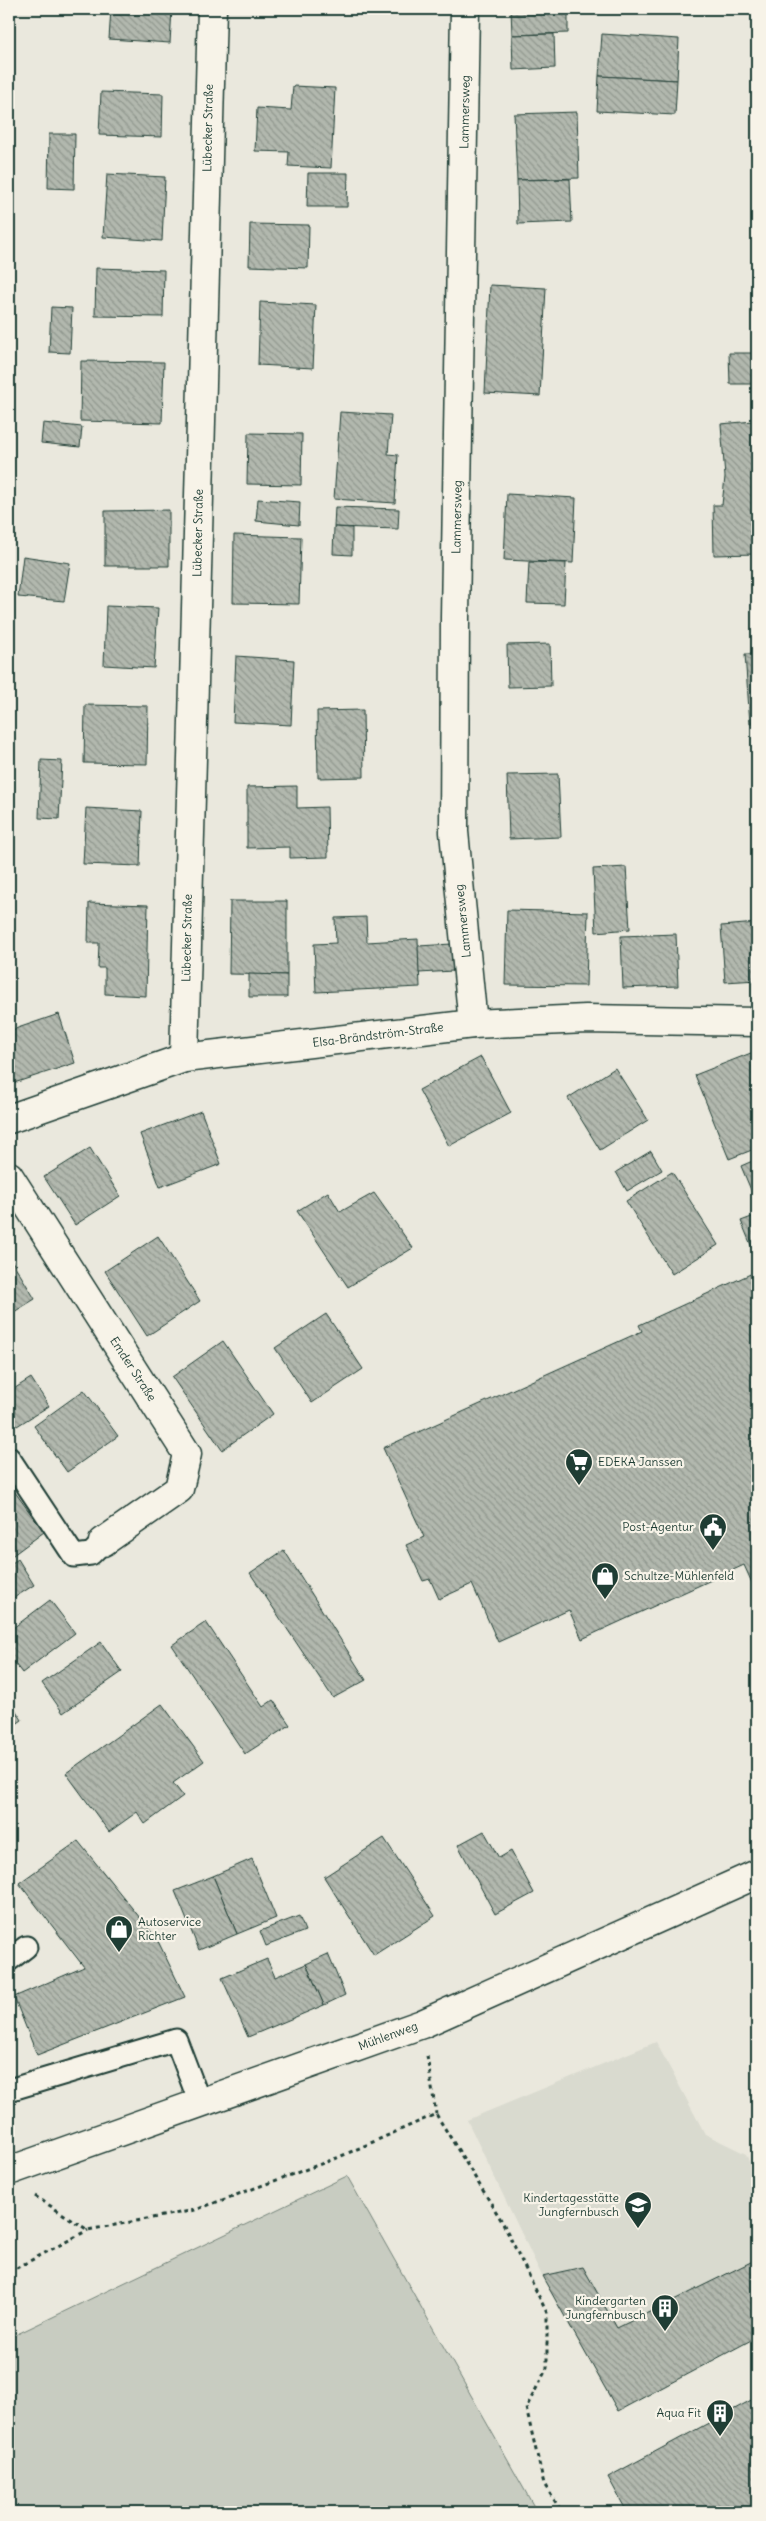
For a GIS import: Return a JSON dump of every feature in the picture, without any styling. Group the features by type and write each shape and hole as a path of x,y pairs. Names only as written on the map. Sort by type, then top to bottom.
{"street":[{"name":"Lübecker Straße","path":"184,1058 212,9"},
{"name":"Lammersweg","path":"465,9 455,617 454,832 473,1024"},
{"name":"Elsa-Brändström-Straße","path":"9,1118 184,1058 473,1024 586,1019 757,1022"},
{"name":"Emder Straße","path":"9,1176 187,1454 179,1489 103,1542"},
{"name":"Mühlenweg","path":"9,2171 422,2024 757,1874"}],"lane":[{"path":"9,1458 74,1556 91,1554 103,1542"},
{"path":"9,1960 26,1947"},
{"path":"10,2088 176,2040 200,2103"}],"path":[{"path":"422,2024 436,2114 503,2223 547,2312 547,2368 526,2408 544,2484 562,2512"},
{"path":"9,2272 88,2230 195,2210 337,2158 436,2114"},
{"path":"33,2195 88,2230"}],"shaded area":[{"name":"Kindertagesstätte Jungfernbusch","path":"656,2042 705,2134 746,2154 757,2181 757,2337 618,2411 542,2276 467,2120"},
{"path":"347,2176 537,2512 9,2512 9,2338"}],"building":[{"path":"111,9 172,9 170,43 109,39"},
{"path":"511,9 568,9 568,33 512,35"},
{"path":"554,34 555,68 513,70 512,35"},
{"path":"602,34 679,39 677,80 599,76"},
{"path":"599,76 677,80 675,115 597,111"},
{"path":"293,86 335,88 331,168 288,166 289,152 255,151 257,108 291,110"},
{"path":"101,92 163,94 162,137 99,135"},
{"path":"577,112 579,178 517,180 514,114"},
{"path":"49,134 75,134 74,189 48,188"},
{"path":"308,173 348,173 347,207 307,207"},
{"path":"107,174 165,177 162,241 103,237"},
{"path":"570,179 572,222 518,224 517,180"},
{"path":"250,224 309,225 308,268 249,266"},
{"path":"96,268 164,270 163,317 95,316"},
{"path":"490,285 546,288 540,396 485,393"},
{"path":"260,302 316,305 313,368 258,365"},
{"path":"51,307 72,308 70,353 49,352"},
{"path":"729,353 757,353 757,384 730,384"},
{"path":"81,361 164,362 162,423 80,421"},
{"path":"340,412 391,415 388,454 398,455 395,503 334,499"},
{"path":"753,421 757,478 757,554 714,555 713,505 722,505 725,477 721,424"},
{"path":"43,423 82,427 80,447 41,443"},
{"path":"248,433 302,434 301,485 247,484"},
{"path":"507,494 576,498 573,563 504,560"},
{"path":"258,499 300,502 299,525 256,521"},
{"path":"335,507 399,509 398,529 334,527"},
{"path":"169,510 169,566 105,566 105,511"},
{"path":"334,527 352,528 352,555 333,554"},
{"path":"234,535 301,537 299,604 233,603"},
{"path":"23,556 70,563 64,601 18,597"},
{"path":"529,562 566,563 564,604 527,603"},
{"path":"106,606 158,608 154,668 104,665"},
{"path":"550,644 551,686 508,687 507,645"},
{"path":"745,654 757,654 757,723 750,724"},
{"path":"236,656 294,660 291,725 233,722"},
{"path":"85,705 148,706 147,764 84,763"},
{"path":"363,710 364,777 318,778 317,711"},
{"path":"41,760 62,761 59,819 39,818"},
{"path":"558,774 561,837 509,839 507,775"},
{"path":"297,786 297,808 327,807 328,857 290,858 290,847 247,848 247,787"},
{"path":"86,808 142,811 140,866 83,864"},
{"path":"626,867 630,929 596,932 593,869"},
{"path":"230,901 287,901 287,975 229,974"},
{"path":"89,903 148,905 146,996 105,994 105,968 98,968 99,943 88,943"},
{"path":"507,910 588,912 586,986 505,985"},
{"path":"366,917 367,942 418,939 420,987 316,992 314,944 336,943 335,918"},
{"path":"757,923 757,980 725,982 721,926"},
{"path":"676,934 678,986 623,988 621,936"},
{"path":"452,944 453,971 419,973 418,946"},
{"path":"249,974 287,975 287,997 249,997"},
{"path":"59,1014 75,1063 14,1083 9,1068 9,1031"},
{"path":"756,1051 757,1148 729,1159 695,1075"},
{"path":"481,1057 511,1113 449,1146 419,1090"},
{"path":"615,1068 648,1120 600,1150 568,1098"},
{"path":"201,1111 221,1164 160,1187 140,1134"},
{"path":"90,1148 120,1196 75,1225 44,1177"},
{"path":"651,1151 662,1170 627,1191 616,1172"},
{"path":"757,1159 757,1202 756,1202 741,1166"},
{"path":"672,1172 718,1245 672,1274 626,1201"},
{"path":"328,1192 340,1212 374,1193 413,1248 348,1287 297,1211"},
{"path":"757,1215 757,1254 755,1255 741,1221"},
{"path":"158,1236 200,1301 147,1336 105,1271"},
{"path":"9,1256 35,1299 9,1315"},
{"path":"757,1271 757,1594 744,1565 582,1639 569,1610 498,1642 472,1584 439,1599 430,1579 423,1581 406,1545 424,1537 383,1448 642,1331 639,1325"},
{"path":"326,1314 363,1369 312,1403 275,1348"},
{"path":"223,1341 273,1414 222,1450 172,1377"},
{"path":"31,1378 49,1406 17,1426 9,1412 9,1392"},
{"path":"84,1390 118,1436 67,1472 34,1426"},
{"path":"9,1484 44,1532 9,1558"},
{"path":"284,1550 366,1680 333,1698 250,1573"},
{"path":"18,1559 34,1585 9,1601 9,1565"},
{"path":"50,1600 75,1633 22,1673 9,1656 9,1631"},
{"path":"206,1622 263,1707 273,1700 290,1725 245,1754 172,1645"},
{"path":"101,1642 122,1672 63,1713 42,1683"},
{"path":"9,1700 22,1720 9,1729"},
{"path":"162,1704 204,1761 173,1783 183,1796 145,1824 137,1812 109,1832 66,1773"},
{"path":"484,1831 499,1858 511,1851 534,1893 495,1914 458,1845"},
{"path":"384,1838 435,1916 374,1955 324,1877"},
{"name":"Autoservice Richter","path":"78,1841 157,1939 185,1997 37,2055 14,1997 84,1967 19,1883"},
{"path":"252,1859 276,1918 237,1934 213,1876"},
{"path":"213,1876 237,1934 199,1950 175,1891"},
{"path":"299,1916 305,1931 266,1946 260,1931"},
{"path":"328,1954 345,1995 324,2005 306,1964"},
{"path":"267,1959 275,1977 306,1964 324,2005 248,2037 222,1978"},
{"name":"Kindergarten Jungfernbusch","path":"757,2259 757,2337 618,2411 542,2276 583,2267 617,2328"},
{"name":"Aqua Fit","path":"757,2397 757,2512 627,2512 608,2477"}],"place":[{"name":"EDEKA Janssen","path":"579,1486"},
{"name":"Post-Agentur","path":"713,1551"},
{"name":"Schultze-Mühlenfeld","path":"605,1600"},
{"name":"Autoservice Richter","path":"119,1953"},
{"name":"Kindertagesstätte Jungfernbusch","path":"638,2229"},
{"name":"Kindergarten Jungfernbusch","path":"665,2332"},
{"name":"Aqua Fit","path":"720,2437"}]}
